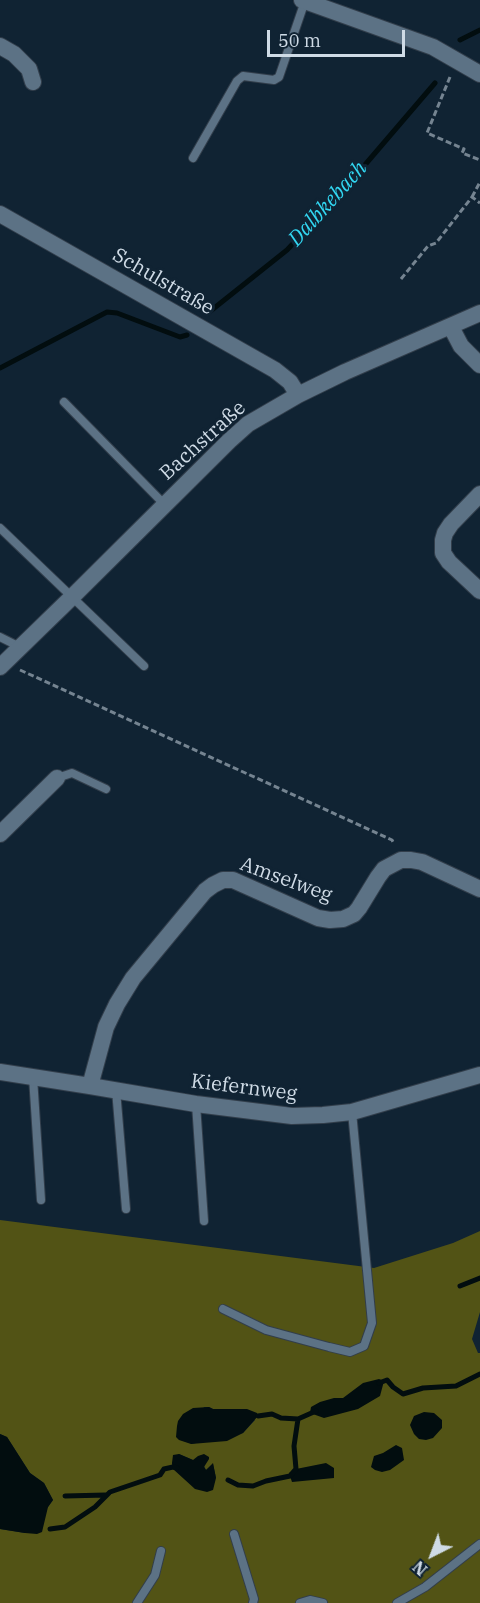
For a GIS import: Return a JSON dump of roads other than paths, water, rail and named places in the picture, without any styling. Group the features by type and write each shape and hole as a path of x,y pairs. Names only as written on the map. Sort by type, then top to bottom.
{"street":[{"path":"303,1 433,47 480,74"},
{"path":"0,46 22,62 28,69 33,82"},
{"name":"Schulstraße","path":"0,214 275,370 290,382 298,395"},
{"name":"Bachstraße","path":"2,665 248,424 298,395 345,372 480,313"},
{"path":"451,327 460,346 480,365"},
{"path":"480,494 451,525 442,540 443,553 449,562 480,591"},
{"path":"0,834 57,778"},
{"name":"Amselweg","path":"90,1086 106,1027 133,978 205,891 223,880 233,880 318,918 330,920 343,919 354,914 384,869 401,860 422,862 480,889"},
{"name":"Kiefernweg","path":"0,1072 196,1104 292,1116 323,1116 352,1112 480,1075"}],"lane":[{"path":"194,158 237,81 243,76 274,80 279,77 303,1"},
{"path":"64,402 165,504"},
{"path":"0,528 144,666"},
{"path":"0,637 20,647"},
{"path":"57,778 72,772 106,789"},
{"path":"33,1077 41,1200"},
{"path":"116,1090 126,1209"},
{"path":"196,1104 204,1221"},
{"path":"223,1308 266,1330 329,1347 350,1352 364,1346 372,1323 352,1112"},
{"path":"234,1534 254,1599 253,1603"},
{"path":"397,1603 432,1581 480,1544"},
{"path":"137,1603 154,1575 160,1551"},
{"path":"300,1603 310,1600 323,1603"}],"waterway":[{"name":"Dalbkebach","path":"460,40 480,30"},
{"name":"Dalbkebach","path":"208,313 287,250 346,187 435,83"},
{"name":"Dalbkebach","path":"0,368 107,312 117,313 180,337 187,335"},
{"path":"460,1286 480,1278"},
{"path":"379,1383 387,1380 403,1394 423,1388 456,1386 480,1374"},
{"path":"228,1480 238,1485 253,1486 290,1476 296,1469 294,1446 298,1419 316,1411"},
{"path":"258,1416 272,1414 281,1418 298,1419"},
{"path":"50,1529 65,1527 95,1507 110,1492 160,1475 164,1469 177,1468"},
{"path":"65,1496 106,1495"}]}
